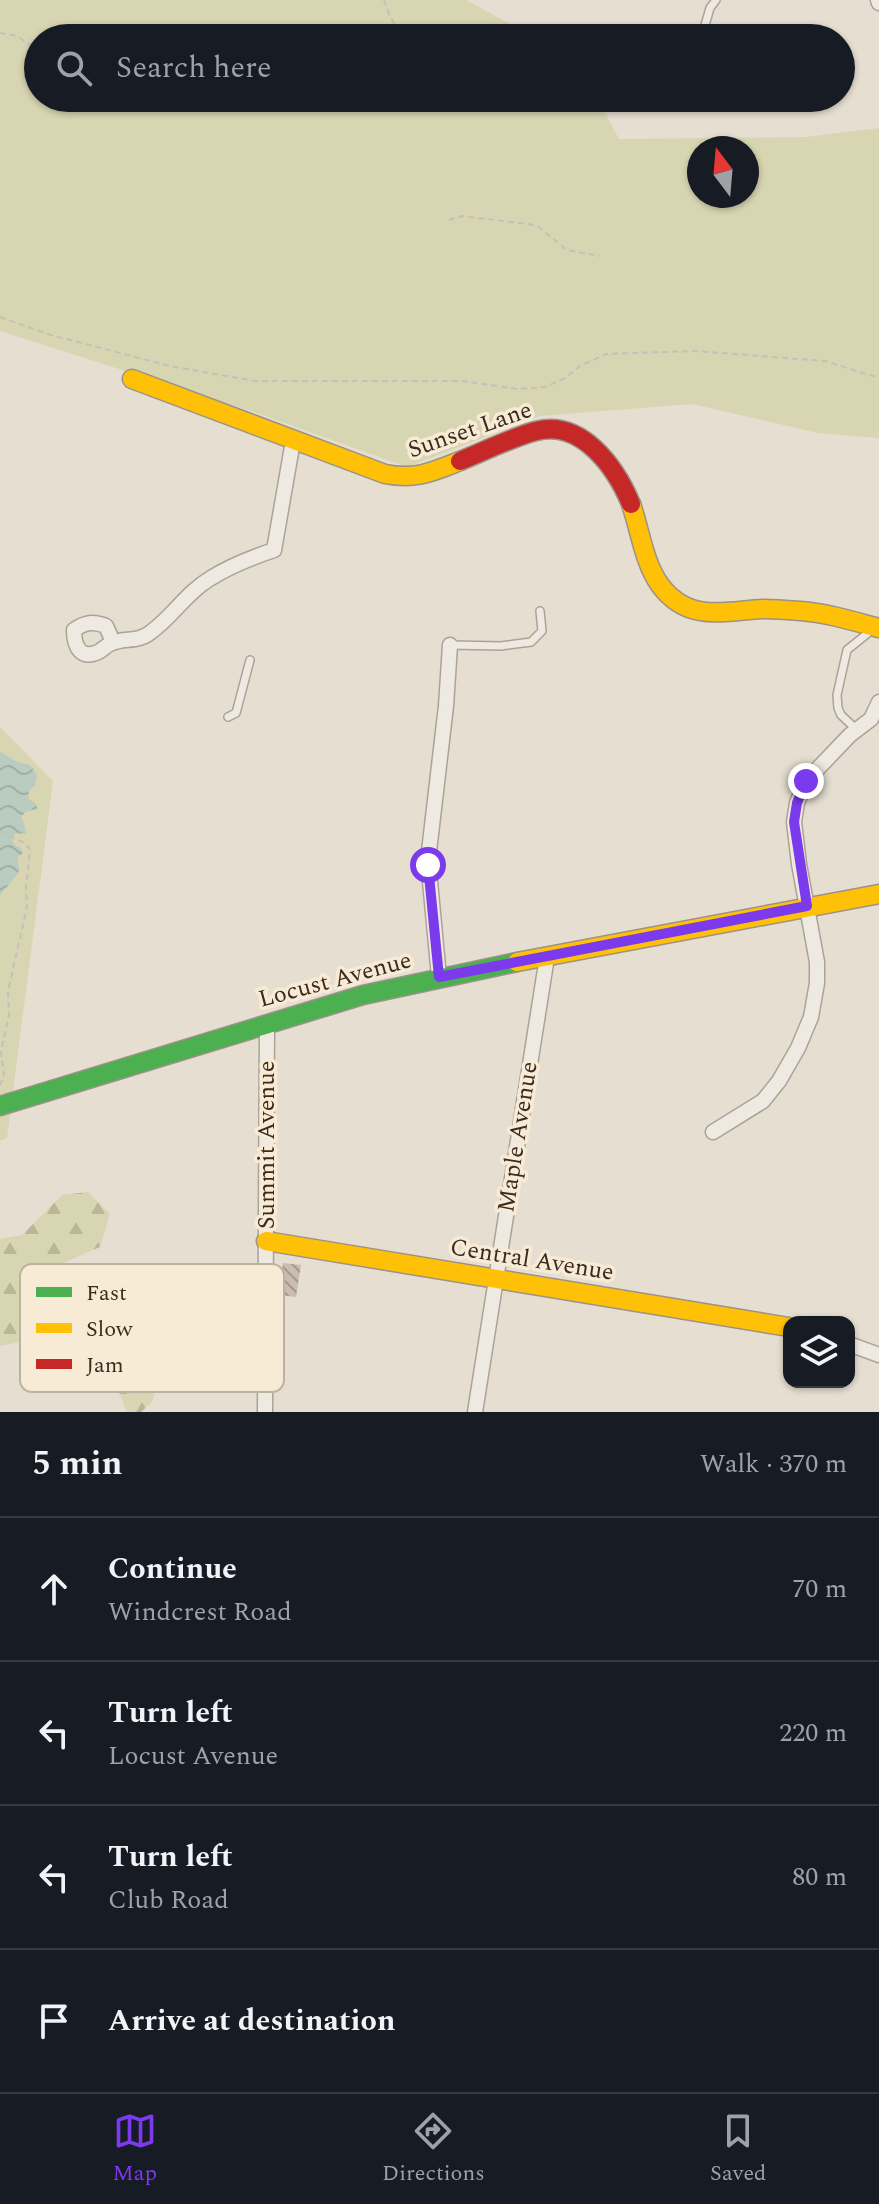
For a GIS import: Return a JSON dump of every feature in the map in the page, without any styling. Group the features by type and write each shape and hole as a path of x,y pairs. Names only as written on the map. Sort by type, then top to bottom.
{"street":[{"name":"Sunset Lane","path":"132,379 392,476 421,476 536,431 552,428 567,431 603,455 613,470 627,494 656,582 677,602 716,615 765,609 803,611 878,628"},
{"path":"113,642 139,640 151,633 190,592 211,578 274,550 293,441"},
{"path":"439,977 428,860 450,645"},
{"path":"713,1132 763,1101 798,1048 811,1017 817,962 794,822 797,803 806,781 871,719 879,702"},
{"name":"Locust Avenue","path":"0,1106 363,995 439,977 879,894"},
{"name":"Maple Avenue","path":"475,1412 547,957"},
{"name":"Summit Avenue","path":"266,1264 267,1023"},
{"name":"Central Avenue","path":"266,1241 783,1326"},
{"path":"855,1346 879,1355"},
{"name":"Summit Avenue","path":"265,1392 265,1412"}],"lane":[{"path":"705,24 716,0"},
{"path":"450,645 501,646 531,642 542,631 540,611"},
{"path":"857,730 838,708 841,672 847,650 878,628"},
{"path":"228,717 236,713 250,660"}],"path":[{"path":"384,0 395,24"},
{"path":"0,33 24,41"},
{"path":"449,220 462,216 529,224 539,227 567,250 600,256"},
{"path":"0,317 51,335 170,366 255,381 463,381 517,389 545,387 606,354 695,351 825,361 879,378"},
{"path":"0,832 25,843 30,850 27,907 8,991 9,1015 2,1043 4,1077 0,1085"}],"green space":[{"path":"0,0 466,0 510,24 24,24 24,112 605,112 619,139 687,138 687,208 759,208 759,138 806,137 879,128 879,438 818,433 692,404 540,416 407,467 251,411 0,331"},
{"path":"0,727 53,781 7,1138 0,1141"},
{"path":"88,1192 110,1214 100,1247 62,1264 20,1264 20,1342 0,1346 0,1239 22,1235 62,1195"},
{"path":"119,1392 156,1392 152,1402 141,1412 127,1412"}],"water":[{"path":"0,752 30,765 37,775 28,799 38,809 28,811 21,818 26,833 15,834 12,840 23,853 18,857 19,870 0,895"}],"building":[{"path":"283,1264 301,1265 296,1297 284,1296"}],"traffic: fast":[{"path":"0,1106 363,995 517,962"}],"traffic: slow":[{"path":"132,379 385,474 415,475 460,461"},
{"path":"631,504 646,557 655,576 671,597 682,605 707,612 763,609 810,612 879,628"},
{"path":"517,962 879,894"},
{"path":"266,1241 783,1326"}],"traffic: jam":[{"path":"460,461 536,431 553,429 568,432 582,439 606,462 631,504"}],"route":[{"path":"428,865 439,977 807,906 794,822 797,803 806,781"}]}
